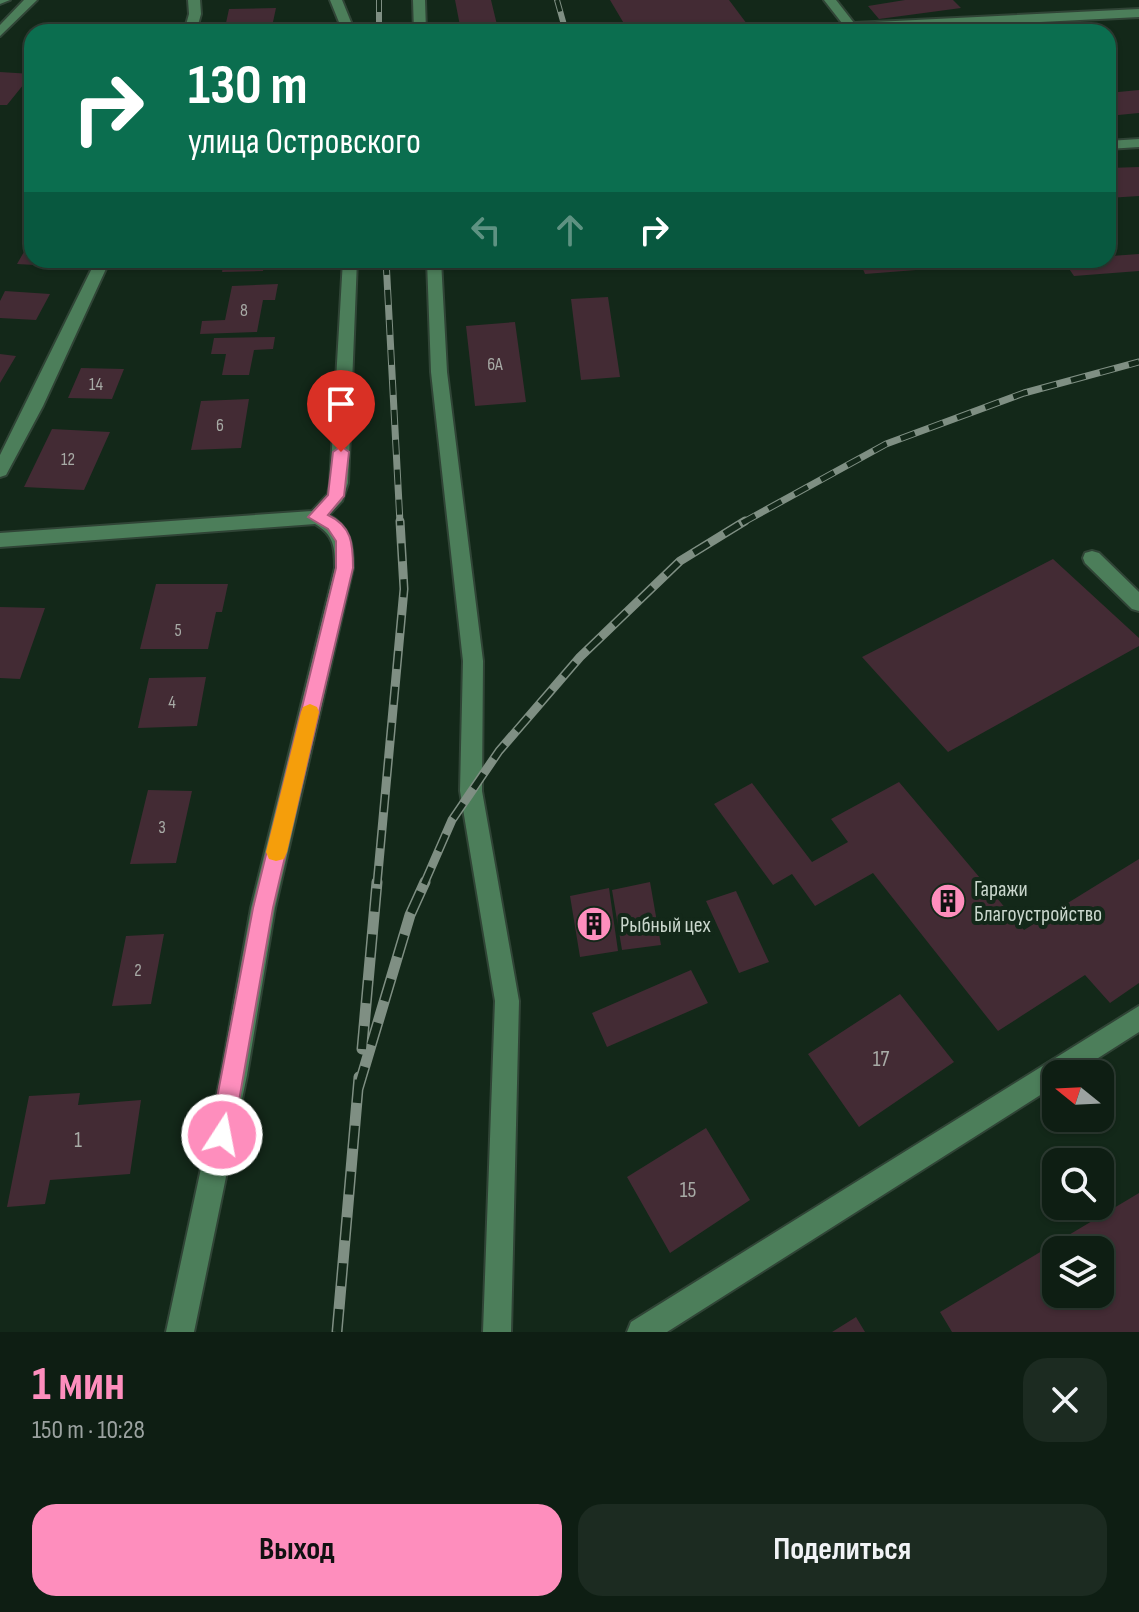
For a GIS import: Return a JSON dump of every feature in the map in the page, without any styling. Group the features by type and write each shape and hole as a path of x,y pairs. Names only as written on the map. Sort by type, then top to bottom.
{"street":[{"path":"0,32 31,0"},
{"path":"192,24 194,0"},
{"path":"336,0 346,24"},
{"path":"419,0 420,24"},
{"path":"830,0 849,24"},
{"path":"955,24 1139,13"},
{"path":"1116,144 1139,143"},
{"path":"0,471 35,406 99,268"},
{"path":"317,517 336,496 339,483 350,268"},
{"path":"434,268 439,372 473,661 471,791 507,1001 497,1332"},
{"path":"0,540 317,517 334,525 344,540 344,568 263,908 234,1075 180,1332"},
{"path":"1092,558 1139,604"},
{"path":"641,1332 1139,1018"}],"building":[{"path":"455,0 491,0 497,24 460,24"},
{"path":"610,0 729,0 747,24 624,24"},
{"path":"905,0 953,0 961,8 879,19 868,6"},
{"path":"276,8 273,22 226,23 229,9"},
{"path":"0,72 24,74 24,84 7,105 0,105"},
{"path":"1139,90 1139,113 1116,115 1116,92"},
{"path":"1139,167 1139,196 1116,197 1116,168"},
{"path":"24,252 24,264 17,264"},
{"path":"1139,254 1139,271 1074,276 1068,268 1116,268 1116,256"},
{"path":"223,268 264,268 263,271 222,272"},
{"path":"862,268 929,269 865,274"},
{"path":"278,284 275,300 263,300 257,332 200,334 202,321 225,320 232,286"},
{"path":"5,291 50,294 36,320 0,318 0,301"},
{"path":"608,297 620,377 581,380 571,299"},
{"path":"515,322 526,402 475,406 466,326"},
{"path":"275,337 273,349 254,350 249,375 222,375 226,354 211,354 214,338"},
{"path":"0,354 16,356 0,383"},
{"path":"81,368 124,369 112,399 68,398"},
{"path":"249,399 241,448 191,450 201,401"},
{"path":"52,429 110,432 84,490 24,487"},
{"path":"1053,559 1139,638 1139,646 948,752 862,657"},
{"path":"156,584 228,584 222,612 216,612 208,649 140,649"},
{"path":"0,607 45,608 20,679 0,678"},
{"path":"206,677 197,726 138,728 149,678"},
{"name":"Гаражи Благоустройство","path":"899,782 1024,930 1139,859 1139,983 1110,1003 1085,975 998,1031 873,873 815,906 792,874 773,885 714,804 752,783 812,862 848,842 831,819"},
{"path":"148,790 192,791 176,863 130,864"},
{"name":"Рыбный цех","path":"650,882 661,945 622,950 612,890"},
{"name":"Рыбный цех","path":"609,888 618,951 580,957 570,896"},
{"path":"736,891 769,962 739,973 706,901"},
{"path":"164,934 151,1004 112,1006 126,936"},
{"path":"691,970 708,1003 607,1047 592,1013"},
{"path":"900,994 954,1062 859,1127 808,1054"},
{"path":"80,1093 78,1105 141,1100 130,1174 50,1180 45,1204 7,1207 29,1096"},
{"path":"706,1128 750,1200 670,1253 627,1177"},
{"path":"1139,1193 1139,1332 952,1332 940,1312 1042,1251 1042,1308 1114,1308 1114,1236 1067,1236 1094,1220 1114,1220 1114,1208"},
{"path":"856,1317 865,1332 832,1332"}],"railway":[{"path":"379,0 379,24"},
{"path":"557,0 564,24"},
{"path":"386,268 400,523"},
{"path":"742,523 886,444 1024,393 1139,362"},
{"path":"377,884 404,589 400,521"},
{"path":"424,884 452,820 499,751 580,657 680,561 745,521"},
{"path":"362,1049 377,882"},
{"path":"358,1089 410,915 425,882"},
{"path":"337,1332 359,1077"}],"slow traffic":[{"path":"276,852 310,712"}],"place":[{"name":"Гаражи Благоустройство","path":"948,901"},
{"name":"Рыбный цех","path":"594,924"}],"route":[{"path":"222,1135 263,908 344,568 344,540 334,525 317,517 336,496 341,452"}]}
